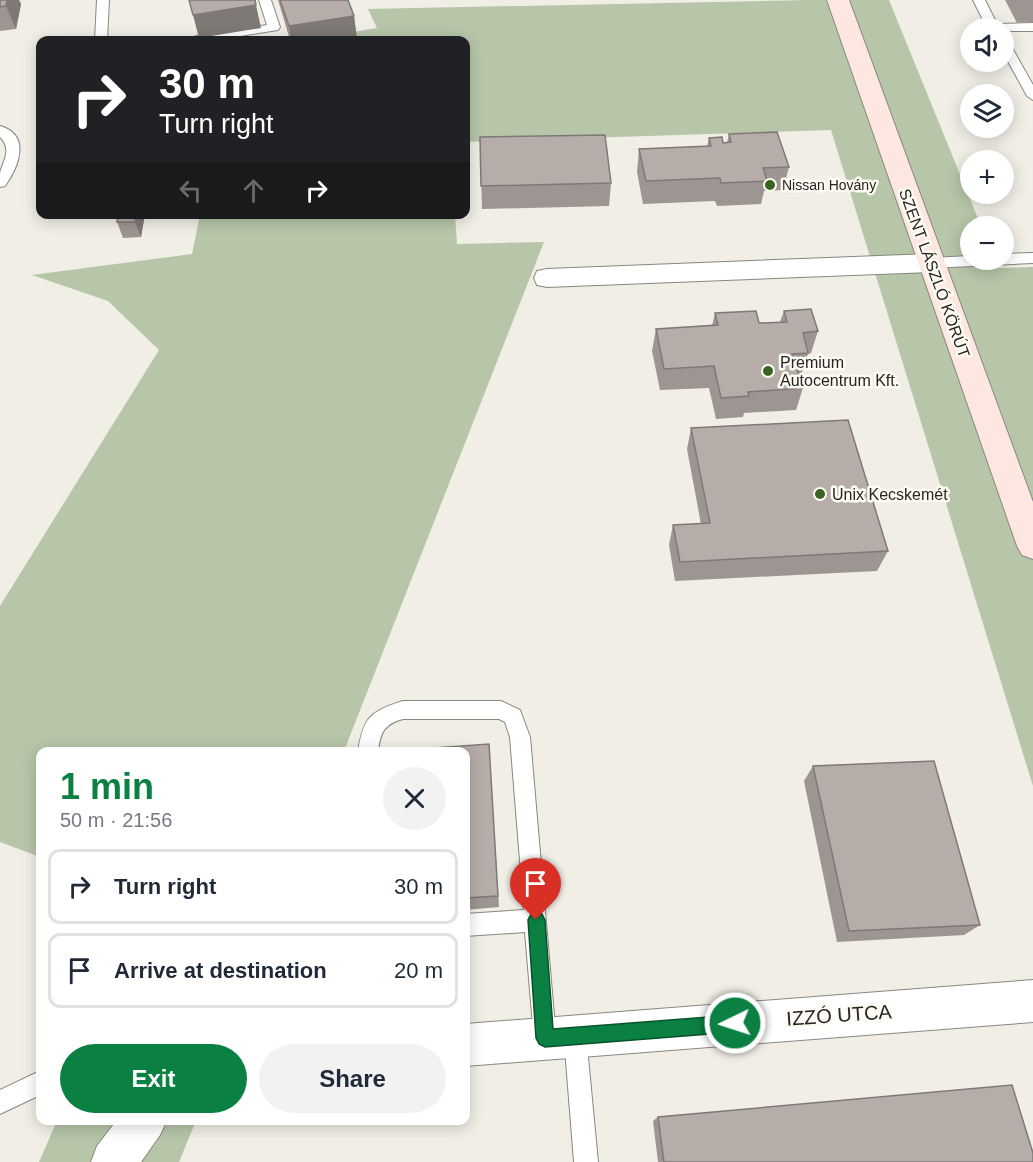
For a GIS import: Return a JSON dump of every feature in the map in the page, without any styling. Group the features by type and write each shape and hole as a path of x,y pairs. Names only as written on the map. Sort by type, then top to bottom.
{"street":[{"name":"SZENT LÁSZLÓ KÖRÚT","path":"838,0 1033,546"},
{"path":"547,278 931,263"},
{"name":"IZZÓ UTCA","path":"470,1045 1033,1000"},
{"path":"113,1162 141,1125"}],"lane":[{"path":"101,36 104,0"},
{"path":"220,36 274,27 265,0"},
{"path":"979,0 993,28 1033,27"},
{"path":"1014,62 1033,96"},
{"path":"0,130 9,136 15,156 0,183"},
{"path":"931,263 1033,258"},
{"path":"369,747 371,729 386,715 403,710 501,710 513,716 520,737 536,920 586,1162"},
{"path":"470,925 536,920"},
{"path":"0,1102 36,1085"}],"green space":[{"path":"889,0 960,174 960,204 972,204 977,216 960,216 960,270 1014,270 1014,268 1033,267 1033,786 831,130 470,142 470,36 330,36 377,28 368,9"},
{"path":"199,219 455,219 457,244 544,242 346,747 36,747 36,856 0,842 0,606 159,350 108,301 32,275 192,254"},
{"path":"55,1125 194,1125 179,1162 39,1162"}],"building":[{"path":"0,0 7,0 6,6 0,7"},
{"path":"189,0 255,0 256,5 193,15"},
{"path":"280,0 348,0 354,16 289,26"},
{"path":"777,132 789,167 763,168 767,181 721,183 720,178 646,181 639,149 711,146 709,138 722,137 723,143 731,142 729,134"},
{"path":"605,135 611,183 481,186 480,137"},
{"path":"117,219 135,219 135,222 117,222"},
{"path":"811,309 818,331 803,333 808,353 792,354 803,388 748,392 749,396 721,398 714,366 664,369 656,329 718,325 715,313 756,311 759,323 787,322 784,311"},
{"path":"848,420 888,551 680,562 673,525 710,523 691,428"},
{"path":"489,744 498,896 470,898 470,747 447,747"},
{"path":"934,761 980,925 849,931 813,766"},
{"path":"1012,1085 1033,1153 1033,1162 664,1162 658,1117"}],"place":[{"name":"Nissan Hovány","path":"770,185"},
{"name":"Premium Autocentrum Kft.","path":"768,371"},
{"name":"Unix Kecskemét","path":"820,494"}],"route":[{"path":"536,920 545,1038 735,1023"}]}
